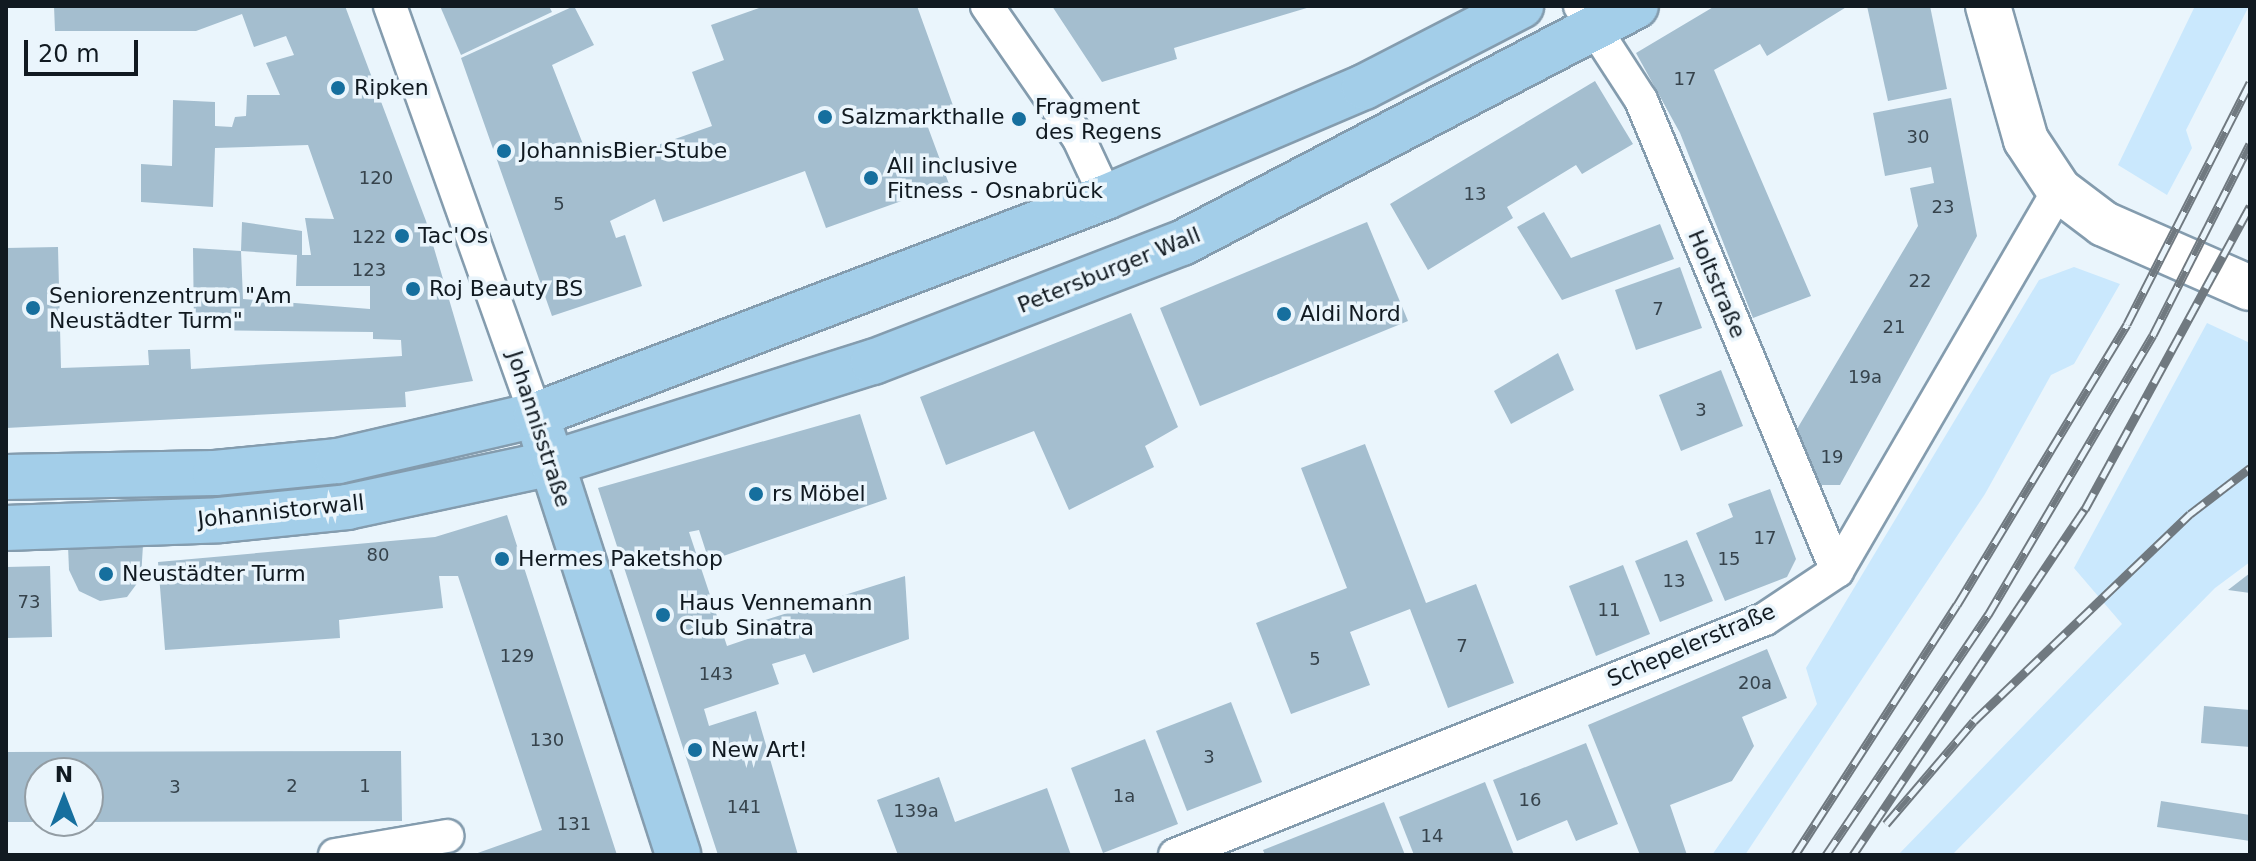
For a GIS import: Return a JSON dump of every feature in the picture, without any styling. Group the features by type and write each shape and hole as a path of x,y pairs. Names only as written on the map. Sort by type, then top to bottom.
{"main road":[{"path":"536,415 1106,197 1364,87 1521,6"},
{"name":"Petersburger Wall","path":"552,463 873,362 1127,267 1588,18 1636,6"},
{"path":"1988,6 2026,140 2059,190 2104,224 2250,288"},
{"name":"Johannisstraße","path":"536,415 678,855"},
{"name":"Johannistorwall","path":"6,477 215,473 338,461 536,415"},
{"name":"Johannistorwall","path":"6,528 220,520 347,507 552,463"}],"street":[{"name":"Johannisstraße","path":"390,6 536,415"},
{"path":"987,6 1079,139 1106,197"},
{"name":"Holtstraße","path":"1588,18 1641,100 1837,571"},
{"name":"Schepelerstraße","path":"1175,855 1765,619 1837,571 2059,190"},
{"path":"335,855 447,836"}],"shaded area":[{"path":"2195,6 2249,6 2186,130 2192,148 2167,195 2118,165"},
{"path":"2074,267 2120,284 2074,364 2051,375 1985,494 1745,855 1712,855 1817,704 1806,668 2039,280"},
{"path":"2207,323 2250,343 2250,562 2215,588 1952,855 1898,855 2122,624 2074,568"}],"building":[{"path":"54,6 345,6 426,221 473,381 405,392 406,407 6,428 6,248 58,247 61,368 149,365 148,350 190,349 191,369 402,356 401,340 373,339 373,332 194,330 193,248 241,251 242,222 302,231 302,255 311,255 305,218 334,219 308,145 215,148 213,207 141,202 141,164 172,166 173,100 215,102 215,126 232,127 235,117 246,116 247,95 280,95 266,63 294,55 286,36 254,47 242,14 196,31 55,31","holes":["241,251 297,255 296,286 370,286 370,309 243,299"]},
{"path":"440,6 549,6 552,12 461,55"},
{"name":"Salzmarkthalle","path":"574,6 594,45 552,65 588,157 632,142 638,152 712,126 692,72 724,60 711,25 765,6 917,6 955,111 926,122 949,184 826,228 805,171 663,222 655,199 610,221 616,238 625,235 642,286 552,316 461,58"},
{"path":"1052,6 1310,7 1174,48 1177,59 1102,82"},
{"path":"1715,6 1848,6 1767,56 1760,44 1714,70 1811,296 1753,318 1680,133 1636,53"},
{"path":"1867,6 1930,6 1947,89 1888,101"},
{"path":"1595,81 1633,144 1582,174 1576,165 1507,207 1513,218 1428,270 1390,204"},
{"path":"1951,98 1977,236 1840,485 1820,485 1797,429 1918,226 1910,188 1934,183 1931,167 1885,176 1873,113"},
{"path":"1544,212 1571,258 1660,224 1674,259 1562,300 1517,227"},
{"name":"Aldi Nord","path":"1367,222 1408,321 1200,406 1160,308"},
{"path":"1680,267 1702,328 1636,350 1615,290"},
{"path":"1131,313 1178,427 1145,446 1154,467 1069,510 1034,431 946,465 920,397"},
{"path":"1558,353 1574,390 1511,424 1494,391"},
{"path":"1721,370 1743,426 1681,451 1659,395"},
{"path":"860,414 887,499 709,561 699,530 689,532 727,646 762,634 759,622 905,576 909,639 813,673 805,654 772,664 779,684 704,709 709,726 756,711 798,855 718,855 598,488"},
{"path":"1365,444 1426,603 1476,584 1514,683 1448,708 1410,609 1350,632 1370,685 1291,714 1256,623 1347,588 1301,468"},
{"path":"1770,489 1796,559 1787,577 1725,601 1696,533 1733,517 1728,504"},
{"path":"507,515 617,855 472,855 542,830 458,576 439,576 443,608 339,620 340,638 165,650 158,562 435,537"},
{"path":"1687,540 1713,601 1660,622 1635,561"},
{"name":"Neustädter Turm","path":"143,545 141,578 127,597 100,601 79,591 69,570 68,546"},
{"path":"1623,565 1650,634 1596,656 1569,586"},
{"path":"50,566 52,637 6,638 6,567"},
{"path":"2250,573 2250,593 2228,590"},
{"path":"1767,649 1787,698 1742,717 1754,746 1732,781 1670,805 1687,855 1640,855 1588,725"},
{"path":"1231,702 1262,782 1187,811 1156,731"},
{"path":"2204,706 2250,710 2250,747 2201,743"},
{"path":"1145,739 1178,824 1103,853 1071,768"},
{"path":"1586,743 1618,824 1576,841 1567,820 1517,841 1493,780"},
{"path":"401,751 402,821 104,822 104,757 24,757 24,822 6,822 6,752"},
{"path":"939,777 955,822 1047,788 1071,855 898,855 877,800"},
{"path":"1485,782 1514,855 1414,855 1399,817"},
{"path":"2161,801 2250,815 2250,841 2157,827"},
{"path":"1384,802 1405,855 1265,855 1263,850"}],"railway":[{"path":"1795,855 1957,605 2127,324 2250,83"},
{"path":"1826,855 1988,615 2153,335 2250,144"},
{"path":"1853,855 2085,509 2250,206"},
{"path":"1886,824 1974,721 2190,514 2250,468"}],"place":[{"name":"Ripken","path":"338,88"},
{"name":"Salzmarkthalle","path":"825,117"},
{"name":"Fragment des Regens","path":"1019,119"},
{"name":"JohannisBier-Stube","path":"504,151"},
{"name":"All inclusive Fitness - Osnabrück","path":"871,178"},
{"name":"Tac'Os","path":"402,236"},
{"name":"Roj Beauty BS","path":"413,289"},
{"name":"Seniorenzentrum \"Am Neustädter Turm\"","path":"33,308"},
{"name":"Aldi Nord","path":"1284,314"},
{"name":"rs Möbel","path":"756,494"},
{"name":"Hermes Paketshop","path":"502,559"},
{"name":"Neustädter Turm","path":"106,574"},
{"name":"Haus Vennemann Club Sinatra","path":"663,615"},
{"name":"New Art!","path":"695,750"}]}
